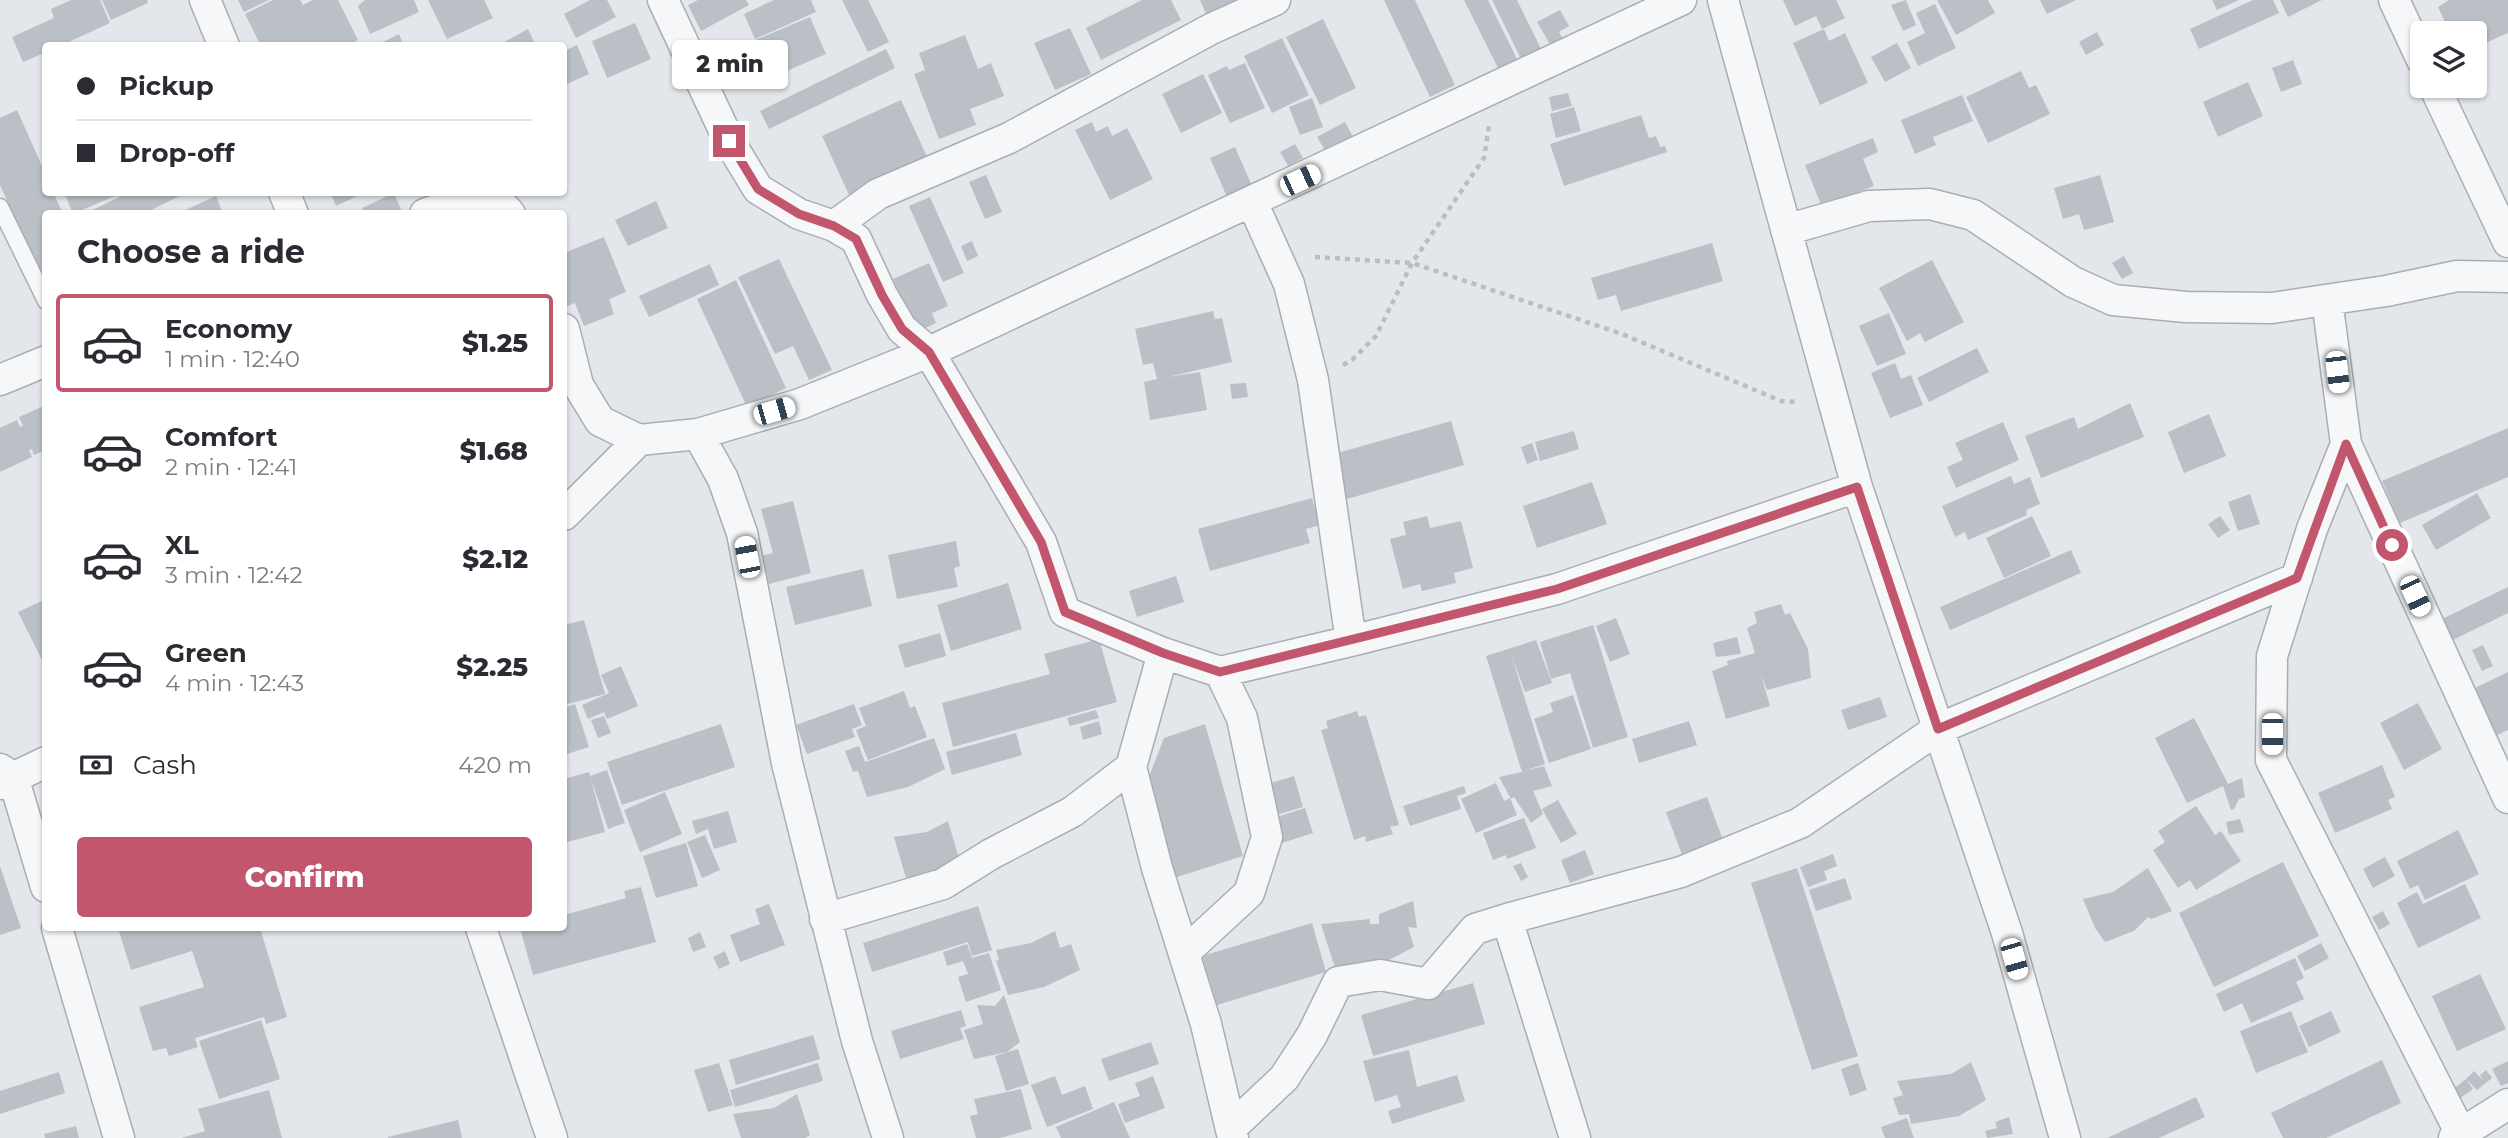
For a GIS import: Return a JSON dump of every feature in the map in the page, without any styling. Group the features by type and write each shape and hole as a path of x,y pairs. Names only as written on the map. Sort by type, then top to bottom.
{"street":[{"path":"205,0 222,42"},
{"path":"663,0 729,141 758,189 799,214 834,226 856,239 882,295 902,329 929,352 1041,542 1065,612 1163,653 1220,672 1351,641 1557,589 1857,487"},
{"path":"834,226 878,194 1009,138 1211,29 1275,0"},
{"path":"567,341 578,385 600,421 639,440 698,434 800,404 929,352 1681,0"},
{"path":"1723,0 1857,487 2007,933 2065,1138"},
{"path":"2394,0 2410,34"},
{"path":"2440,98 2508,242"},
{"path":"438,210 479,197 504,205 507,210"},
{"path":"1252,202 1289,284 1313,380 1351,641"},
{"path":"1786,230 1869,206 1930,204 1973,215 2073,282 2112,300 2186,307 2272,308 2457,276 2508,277"},
{"path":"2328,300 2346,444 2508,798"},
{"path":"0,380 42,363"},
{"path":"698,434 723,479 742,533 787,763 825,919 888,1138"},
{"path":"567,512 639,440"},
{"path":"2346,444 2297,578 2272,656 2271,760 2459,1137 2508,1104"},
{"path":"1232,1133 1284,1078 1312,1035 1338,982 1380,975 1428,984 1475,929 1681,872 1800,823 1938,729 2297,578"},
{"path":"1163,653 1131,767 1206,1024 1232,1133"},
{"path":"1184,953 1248,892 1267,837 1242,718 1220,672"},
{"path":"42,763 4,777 42,877"},
{"path":"825,919 943,884 990,854 1072,812 1131,767"},
{"path":"1507,919 1575,1138"},
{"path":"58,931 119,1138"},
{"path":"482,931 552,1138"}],"lane":[{"path":"0,206 42,293"}],"path":[{"path":"1313,380 1353,359 1376,336 1412,263 1484,158 1490,133 1489,91"},
{"path":"1275,255 1412,263 1622,334 1781,401 1833,404"}],"building":[{"path":"71,0 100,0 110,23 69,42 42,42 42,54 23,62 12,37 54,18 51,9"},
{"path":"102,0 147,0 148,3 111,20"},
{"path":"238,0 269,0 244,12"},
{"path":"273,0 300,0 303,5 313,0 338,0 358,40 259,42 245,14"},
{"path":"365,0 414,0 419,12 370,34 358,6"},
{"path":"428,0 484,0 493,18 447,39"},
{"path":"590,0 607,0 616,17 576,38 564,14"},
{"path":"698,0 746,0 749,5 701,31 688,5"},
{"path":"774,0 811,0 816,12 755,39 744,14"},
{"path":"842,0 868,0 889,42 868,52"},
{"path":"1142,0 1171,0 1181,20 1101,60 1086,28"},
{"path":"1200,0 1239,0 1207,16"},
{"path":"1384,0 1415,0 1455,85 1430,97"},
{"path":"1464,0 1488,0 1517,59 1498,68"},
{"path":"1492,0 1517,0 1542,51 1522,61"},
{"path":"1783,0 1836,0 1845,18 1822,29 1816,16 1795,26"},
{"path":"1906,0 1916,25 1903,31 1891,5"},
{"path":"1937,0 1988,0 1995,13 1956,35"},
{"path":"2040,0 2076,0 2047,14"},
{"path":"2212,0 2239,0 2217,10"},
{"path":"2253,0 2273,0 2279,13 2199,49 2190,29"},
{"path":"2280,0 2322,0 2288,17"},
{"path":"2449,0 2508,0 2508,33 2487,42 2487,21 2444,21 2438,7"},
{"path":"1935,4 1956,48 1918,66 1907,42 1925,33 1916,13"},
{"path":"1560,10 1569,26 1559,32 1564,41 1552,48 1537,22"},
{"path":"810,17 826,54 757,84 741,46"},
{"path":"1323,19 1356,88 1320,105 1286,37"},
{"path":"635,23 651,59 607,78 592,41"},
{"path":"1070,28 1091,74 1055,90 1034,43"},
{"path":"528,29 534,42 504,42"},
{"path":"1824,29 1829,41 1845,33 1868,83 1820,105 1793,43"},
{"path":"2097,32 2104,45 2086,55 2079,42"},
{"path":"399,34 402,42 383,42"},
{"path":"965,35 978,69 991,63 1004,96 970,109 976,125 939,139 914,74 925,70 919,53"},
{"path":"1282,38 1309,95 1272,113 1244,56"},
{"path":"1897,43 1911,68 1885,82 1871,57"},
{"path":"577,45 589,74 567,84 567,50"},
{"path":"886,49 895,68 769,129 760,111"},
{"path":"2293,60 2302,84 2281,92 2272,68"},
{"path":"1245,63 1265,108 1230,123 1208,75 1227,66 1229,70"},
{"path":"2021,71 2029,88 2036,85 2050,114 1988,143 1966,97"},
{"path":"1203,74 1222,113 1181,133 1162,94"},
{"path":"2248,82 2263,116 2218,137 2203,102"},
{"path":"1568,93 1572,106 1552,111 1549,97"},
{"path":"1962,95 1973,121 1933,137 1936,145 1915,154 1901,120"},
{"path":"1312,98 1323,127 1300,135 1289,107"},
{"path":"901,100 929,161 850,197 822,136"},
{"path":"1574,107 1581,131 1556,138 1550,114"},
{"path":"17,110 42,166 42,196 55,196 61,210 42,210 42,280 0,185 0,118"},
{"path":"1641,115 1649,138 1656,136 1660,147 1665,146 1667,152 1564,186 1550,144"},
{"path":"1092,122 1096,132 1108,126 1112,136 1127,128 1153,179 1110,200 1075,130"},
{"path":"1345,122 1353,137 1326,152 1317,137"},
{"path":"1873,138 1878,152 1863,159 1874,186 1822,207 1805,165"},
{"path":"1295,144 1303,158 1288,166 1280,152"},
{"path":"1235,147 1252,186 1227,197 1210,158"},
{"path":"986,175 1002,212 985,219 969,182"},
{"path":"2100,175 2114,222 2084,230 2079,214 2063,219 2054,188"},
{"path":"66,196 115,196 82,210 71,210"},
{"path":"122,196 180,196 151,210 92,210"},
{"path":"216,196 221,210 186,210"},
{"path":"332,196 357,196 336,206"},
{"path":"388,196 395,196 401,210 363,210 362,208"},
{"path":"930,197 964,273 943,282 909,206"},
{"path":"656,201 668,228 628,246 615,220"},
{"path":"604,237 626,292 609,299 614,314 584,326 575,303 567,306 567,252"},
{"path":"972,241 978,256 967,261 961,246"},
{"path":"1712,243 1723,281 1621,311 1616,295 1598,300 1591,278"},
{"path":"2124,256 2133,273 2122,279 2112,263"},
{"path":"779,259 832,370 809,380 793,346 775,354 738,277"},
{"path":"1932,260 1964,322 1925,342 1920,333 1907,341 1879,288"},
{"path":"929,263 948,306 932,313 936,323 917,332 893,279"},
{"path":"710,264 719,285 649,317 639,296"},
{"path":"736,280 786,388 747,407 697,299"},
{"path":"1213,311 1215,319 1222,318 1232,362 1168,377 1200,372 1207,410 1150,420 1144,382 1157,379 1153,363 1143,365 1135,329"},
{"path":"1889,313 1906,354 1877,366 1859,326"},
{"path":"1977,348 1989,372 1929,402 1917,378"},
{"path":"1895,363 1901,379 1911,375 1923,405 1890,418 1871,373"},
{"path":"1246,383 1248,397 1232,399 1230,384"},
{"path":"2130,403 2144,437 2041,478 2025,436 2074,417 2078,429"},
{"path":"42,407 42,452 34,455 32,449 29,450 32,457 0,472 0,428 17,420 20,427 23,426 19,417"},
{"path":"2209,414 2226,456 2184,473 2168,432"},
{"path":"1451,421 1464,465 1347,499 1334,454"},
{"path":"2003,422 2019,460 1956,488 1947,467 1963,460 1955,443"},
{"path":"2508,428 2508,477 2400,523 2382,481"},
{"path":"1574,431 1579,449 1540,461 1535,442"},
{"path":"1532,443 1538,460 1527,464 1521,447"},
{"path":"2011,476 2014,484 2030,477 2040,504 2026,510 2027,515 1968,540 1965,532 1955,537 1942,506"},
{"path":"1592,482 1607,524 1537,548 1523,506"},
{"path":"2477,493 2491,518 2436,550 2422,525"},
{"path":"2250,494 2260,524 2238,531 2228,502"},
{"path":"1312,498 1320,525 1306,529 1310,543 1210,571 1198,529"},
{"path":"793,501 811,573 765,585 757,557 773,553 761,509"},
{"path":"1427,516 1430,528 1461,521 1473,568 1454,573 1456,583 1422,591 1420,584 1403,589 1390,539 1406,535 1403,522"},
{"path":"2032,516 2051,556 2004,578 1986,538"},
{"path":"2220,516 2230,530 2218,538 2208,524"},
{"path":"956,541 960,566 954,568 958,587 897,599 888,555"},
{"path":"2071,550 2081,573 1950,630 1940,607"},
{"path":"863,569 872,606 795,625 786,587"},
{"path":"1176,576 1184,602 1137,617 1129,591"},
{"path":"1008,583 1022,629 951,651 937,605"},
{"path":"2508,587 2508,613 2451,641 2440,620"},
{"path":"42,601 42,660 18,612"},
{"path":"1781,604 1785,615 1790,613 1808,649 1811,678 1767,690 1761,675 1770,706 1726,719 1712,671 1728,665 1727,661 1755,653 1747,628 1757,623 1754,612"},
{"path":"1616,618 1630,654 1610,662 1596,626"},
{"path":"584,620 605,694 567,704 567,624"},
{"path":"1593,625 1628,737 1593,748 1570,673 1551,679 1540,642"},
{"path":"940,633 946,656 905,668 898,645"},
{"path":"1737,637 1741,654 1716,657 1713,643"},
{"path":"1099,639 1117,702 953,747 942,703 1050,674 1044,654"},
{"path":"1536,640 1552,683 1525,692 1511,654 1545,764 1524,771 1544,766 1552,786 1533,791 1543,814 1531,823 1514,797 1511,799 1499,777 1522,772 1486,656"},
{"path":"2483,645 2493,666 2482,671 2472,650"},
{"path":"621,666 638,706 607,719 604,712 588,719 582,705 609,693 601,675"},
{"path":"2508,672 2508,730 2495,736 2473,689"},
{"path":"904,691 910,708 915,706 927,737 868,760 856,730 866,726 859,708"},
{"path":"1573,695 1591,749 1549,763 1534,719 1553,712 1550,703"},
{"path":"1880,697 1887,717 1848,730 1841,710"},
{"path":"2418,703 2442,749 2404,770 2380,723"},
{"path":"575,704 589,747 567,754 567,707"},
{"path":"854,704 862,725 852,729 855,737 807,754 796,725"},
{"path":"1096,710 1099,718 1070,726 1067,718"},
{"path":"1357,711 1359,717 1366,715 1399,825 1390,827 1393,834 1366,842 1365,836 1354,840 1321,730 1328,728 1326,721"},
{"path":"604,716 611,733 598,738 591,720"},
{"path":"2194,718 2228,784 2242,778 2245,797 2239,799 2234,809 2231,810 2223,786 2187,803 2155,738"},
{"path":"1099,721 1102,734 1083,740 1080,727"},
{"path":"1689,721 1697,745 1639,763 1632,739"},
{"path":"721,724 735,767 622,805 607,762"},
{"path":"1205,724 1243,856 1174,878 1145,787 1164,738"},
{"path":"1016,733 1022,755 952,775 946,752"},
{"path":"934,738 945,769 908,787 867,797 858,771 853,772 845,751 859,746 865,762"},
{"path":"2382,765 2395,797 2388,800 2392,809 2335,833 2318,793"},
{"path":"607,770 625,823 608,829 590,776"},
{"path":"589,772 605,832 567,842 567,778"},
{"path":"1294,776 1303,807 1273,816 1264,785"},
{"path":"1496,783 1504,801 1510,798 1517,815 1476,833 1461,799"},
{"path":"1464,786 1466,793 1457,796 1461,809 1410,826 1403,806"},
{"path":"665,792 682,834 640,852 624,810"},
{"path":"1707,797 1723,840 1682,855 1666,812"},
{"path":"1558,800 1577,834 1561,843 1542,809"},
{"path":"2196,806 2215,835 2221,831 2241,861 2196,890 2190,880 2178,888 2153,850 2165,842 2158,831"},
{"path":"1305,808 1313,833 1282,843 1274,818"},
{"path":"728,811 737,842 714,849 708,829 696,834 692,821"},
{"path":"1524,818 1536,848 1507,859 1506,855 1493,860 1483,833"},
{"path":"2240,819 2244,832 2229,835 2226,822"},
{"path":"948,821 960,862 941,876 906,878 894,837 927,832"},
{"path":"2458,830 2479,874 2425,900 2418,885 2410,889 2397,861"},
{"path":"705,835 720,870 702,878 687,842"},
{"path":"686,843 698,886 656,898 643,856"},
{"path":"1585,850 1594,874 1570,883 1561,860"},
{"path":"1833,854 1837,866 1824,871 1827,880 1808,887 1800,867"},
{"path":"2385,857 2395,876 2373,888 2363,869"},
{"path":"2283,862 2319,936 2214,987 2179,913"},
{"path":"1521,863 1528,877 1521,881 1513,866"},
{"path":"0,866 21,928 0,935"},
{"path":"1797,868 1858,1056 1812,1070 1751,883"},
{"path":"2148,868 2172,911 2151,919 2148,917 2134,931 2105,942 2095,928 2083,899 2113,892"},
{"path":"1845,878 1852,899 1816,911 1809,890"},
{"path":"2465,884 2481,918 2418,948 2397,903 2417,892 2423,904"},
{"path":"641,887 656,942 533,975 521,931 567,931 567,914 626,898 624,891"},
{"path":"1413,901 1417,928 1408,927 1414,947 1383,963 1337,974 1321,924 1370,919 1370,924 1379,924 1379,914"},
{"path":"769,904 785,945 740,962 730,935 760,924 755,909"},
{"path":"978,906 992,950 972,956 968,942 872,972 863,943"},
{"path":"2383,911 2390,924 2379,930 2372,917"},
{"path":"1312,923 1326,972 1217,1005 1202,956"},
{"path":"119,931 261,931 287,1017 266,1024 264,1017 195,1038 198,1047 169,1056 166,1048 153,1051 139,1007 204,987 192,951 131,970"},
{"path":"1055,931 1060,948 1071,944 1080,970 1044,987 1008,995 996,961 999,960 996,950 1031,943"},
{"path":"700,932 706,947 693,952 688,938"},
{"path":"2321,943 2329,958 2305,971 2297,956"},
{"path":"967,944 972,958 989,953 1001,990 966,1002 958,977 968,974 963,961 947,966 943,952"},
{"path":"725,951 730,964 719,969 713,957"},
{"path":"2295,958 2304,978 2296,982 2304,999 2251,1023 2242,1003 2224,1012 2216,994"},
{"path":"2480,974 2506,1029 2457,1051 2432,996"},
{"path":"1473,983 1485,1024 1373,1056 1361,1015"},
{"path":"1004,995 1020,1042 1007,1052 974,1059 964,1030 983,1024 977,1005 995,1006"},
{"path":"961,1010 966,1026 960,1028 964,1039 900,1059 891,1031"},
{"path":"2291,1011 2308,1052 2256,1073 2240,1031"},
{"path":"2331,1011 2341,1032 2309,1047 2299,1026"},
{"path":"261,1020 280,1079 219,1099 199,1041"},
{"path":"813,1035 820,1059 736,1085 729,1060"},
{"path":"1151,1042 1159,1064 1109,1081 1101,1059"},
{"path":"1018,1049 1029,1084 1006,1091 995,1056"},
{"path":"1409,1050 1417,1087 1457,1075 1465,1101 1392,1124 1388,1111 1401,1107 1397,1095 1375,1102 1363,1061"},
{"path":"2382,1060 2401,1103 2326,1138 2283,1138 2271,1113"},
{"path":"2508,1061 2508,1083 2501,1086 2492,1069"},
{"path":"1971,1062 1986,1100 1959,1116 1911,1124 1909,1114 1899,1115 1893,1098 1903,1095 1897,1081 1951,1074"},
{"path":"719,1063 733,1105 708,1112 694,1070"},
{"path":"818,1063 823,1081 735,1107 730,1090"},
{"path":"1858,1063 1867,1090 1850,1096 1841,1069"},
{"path":"2486,1070 2492,1078 2477,1090 2466,1079 2474,1071 2484,1081 2480,1075"},
{"path":"59,1072 65,1093 0,1114 0,1091"},
{"path":"1055,1076 1062,1095 1085,1086 1093,1109 1047,1127 1031,1085"},
{"path":"1153,1076 1165,1108 1125,1123 1118,1104 1140,1096 1135,1083"},
{"path":"2466,1079 2473,1089 2459,1099 2452,1090"},
{"path":"1021,1089 1032,1129 1000,1138 976,1138 970,1116 978,1114 974,1099"},
{"path":"269,1090 282,1138 181,1138 205,1131 198,1109"},
{"path":"797,1094 810,1135 805,1138 741,1138 733,1114 774,1108"},
{"path":"2196,1097 2205,1117 2159,1138 2107,1138"},
{"path":"1114,1102 1130,1138 1061,1138 1056,1127"},
{"path":"2009,1117 2013,1134 1987,1138 1985,1131 1997,1128 1995,1122"},
{"path":"1907,1118 1914,1138 1885,1138 1881,1127"},
{"path":"458,1120 462,1138 388,1138 388,1137"},
{"path":"76,1126 79,1138 45,1138 44,1134"}],"route":[{"path":"729,141 758,189 799,214 834,226 856,239 882,295 902,329 929,352 1041,542 1065,612 1163,653 1220,672 1557,589 1857,487 1938,729 2297,578 2312,529 2346,444 2392,545"}]}
